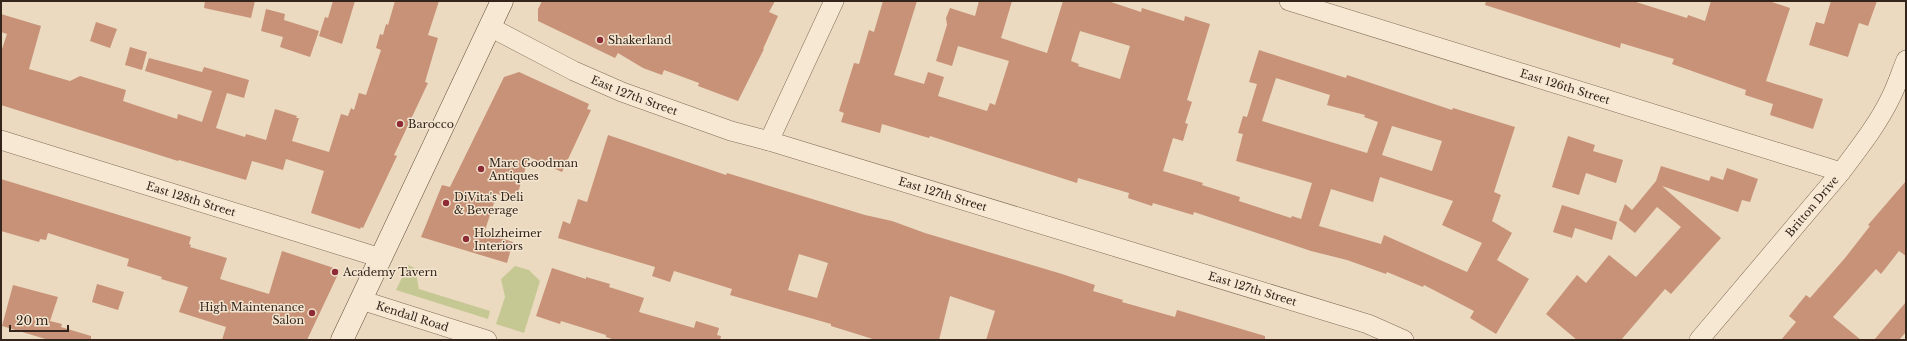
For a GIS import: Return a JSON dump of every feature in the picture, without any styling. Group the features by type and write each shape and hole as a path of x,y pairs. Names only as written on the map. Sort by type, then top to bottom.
{"main road":[{"path":"342,340 502,1"}],"street":[{"path":"769,141 834,1"},
{"name":"East 126th Street","path":"1288,1 1841,172"},
{"name":"East 127th Street","path":"490,27 574,71 622,92 731,132 769,141 1368,324 1404,340"},
{"name":"Britton Drive","path":"1699,340 1841,172 1878,120 1891,97 1906,60"},
{"name":"East 128th Street","path":"1,140 381,258"},
{"name":"Kendall Road","path":"361,300 487,340"}],"green space":[{"path":"408,265 415,268 419,289 490,311 488,319 396,290"},
{"path":"515,266 529,270 540,281 524,333 496,324 505,297 501,279"}],"building":[{"path":"205,1 255,1 251,18 204,8"},
{"path":"333,1 355,1 342,44 319,36 325,17 328,18"},
{"path":"395,1 439,1 428,35 438,38 425,82 428,83 394,155 397,156 363,228 361,227 360,229 311,213 324,171 286,159 283,170 252,161 246,180 179,160 178,161 1,105 1,52 7,34 1,32 1,14 41,26 29,69 70,81 80,76 126,90 123,101 177,119 178,114 202,122 212,91 145,71 149,58 202,72 204,67 249,80 244,98 227,93 216,128 245,137 246,134 266,140 275,109 299,118 292,141 329,152 341,114 348,116 351,108 354,110 359,93 366,95 381,50 376,48 380,34 383,35 386,24 388,25"},
{"path":"542,1 775,1 769,12 778,16 764,49 738,101 698,86 699,83 664,70 662,75 643,68 618,53 615,58 538,21 538,9"},
{"path":"883,1 917,1 894,75 924,84 928,72 944,77 938,96 987,111 990,103 995,105 1009,61 958,46 952,66 936,61 947,25 946,18 950,8 975,16 979,1 1012,1 1001,38 1047,53 1063,1 1108,1 1141,12 1142,8 1184,21 1185,16 1210,24 1187,100 1192,102 1185,123 1188,124 1183,141 1173,138 1163,171 1203,183 1202,185 1240,197 1239,201 1291,218 1292,216 1301,219 1312,183 1236,161 1243,134 1238,133 1243,116 1247,117 1257,84 1249,82 1259,50 1346,78 1347,75 1452,110 1453,108 1515,127 1494,192 1501,195 1492,221 1512,233 1497,260 1529,279 1496,334 1470,318 1474,311 1424,285 1423,287 1387,272 1386,274 1347,260 1311,251 1194,212 1193,215 1153,203 1152,206 1128,198 1129,193 1078,178 1077,183 930,136 929,138 882,124 880,133 841,122 844,113 839,111 854,63 859,64 869,30 874,32","holes":["1080,31 1130,46 1120,79 1078,66 1079,64 1071,61","1276,78 1330,95 1327,105 1365,115 1364,117 1378,122 1367,153 1262,121","1392,126 1442,141 1432,171 1382,155","1380,177 1453,201 1442,225 1482,243 1467,272 1384,235 1381,244 1319,226 1331,189 1373,202"]},
{"path":"1486,1 1633,1 1687,18 1688,15 1705,21 1711,1 1769,1 1790,8 1766,81 1823,99 1813,129 1770,115 1773,104 1745,95 1746,90 1672,64 1674,59 1621,43 1620,48 1485,5"},
{"path":"1831,1 1877,1 1868,26 1859,23 1848,57 1809,45 1816,22 1824,24"},
{"path":"266,9 285,14 284,20 319,31 310,57 280,47 283,37 261,31"},
{"path":"96,22 117,29 110,48 90,41"},
{"path":"130,47 147,52 142,70 125,65"},
{"path":"519,72 589,104 587,109 591,110 562,172 529,157 516,199 497,194 484,233 513,242 507,263 421,237 442,185 450,187 504,77"},
{"path":"608,135 726,175 727,173 865,215 892,221 925,233 1062,274 1095,285 1093,291 1123,300 1122,302 1175,317 1177,310 1265,336 1265,340 986,340 995,311 950,296 939,340 876,340 831,326 831,324 730,295 732,289 674,271 670,282 652,276 655,267 558,238 563,221 570,224 578,199 587,202","holes":["799,254 828,263 817,298 788,290"]},
{"path":"1568,136 1595,145 1593,151 1623,160 1616,183 1586,173 1579,195 1552,187"},
{"path":"1661,166 1709,181 1711,176 1723,180 1727,168 1758,179 1750,202 1742,200 1738,212 1662,186 1721,238 1671,294 1665,289 1621,340 1577,340 1546,314 1577,275 1586,283 1609,255 1636,277 1681,227 1657,207 1635,233 1619,220 1625,204 1632,210 1656,181"},
{"path":"1,179 191,237 189,244 191,245 190,247 227,258 220,279 269,294 282,251 340,270 307,340 222,340 226,327 179,312 188,287 161,279 162,277 127,266 129,259 48,233 46,240 40,239 39,242 1,231"},
{"path":"1906,181 1906,256 1899,251 1881,274 1876,269 1833,317 1861,340 1781,340 1796,322 1789,316 1806,295 1810,298 1845,258 1870,226 1868,225"},
{"path":"1562,205 1617,222 1612,240 1575,228 1572,238 1553,232"},
{"path":"552,268 586,279 586,277 610,284 609,287 644,298 639,312 694,328 696,321 719,328 717,335 721,336 720,340 615,340 606,337 606,335 561,321 560,324 536,316"},
{"path":"97,284 124,292 118,310 92,302"},
{"path":"13,285 58,297 50,321 62,324 61,327 91,336 91,340 49,340 2,326"},
{"path":"1906,302 1906,332 1899,340 1874,340"}],"place":[{"name":"Shakerland","path":"600,40"},
{"name":"Barocco","path":"400,124"},
{"name":"Marc Goodman Antiques","path":"481,169"},
{"name":"DiVita's Deli & Beverage","path":"446,203"},
{"name":"Holzheimer Interiors","path":"466,239"},
{"name":"Academy Tavern","path":"335,272"},
{"name":"High Maintenance Salon","path":"312,313"}]}
